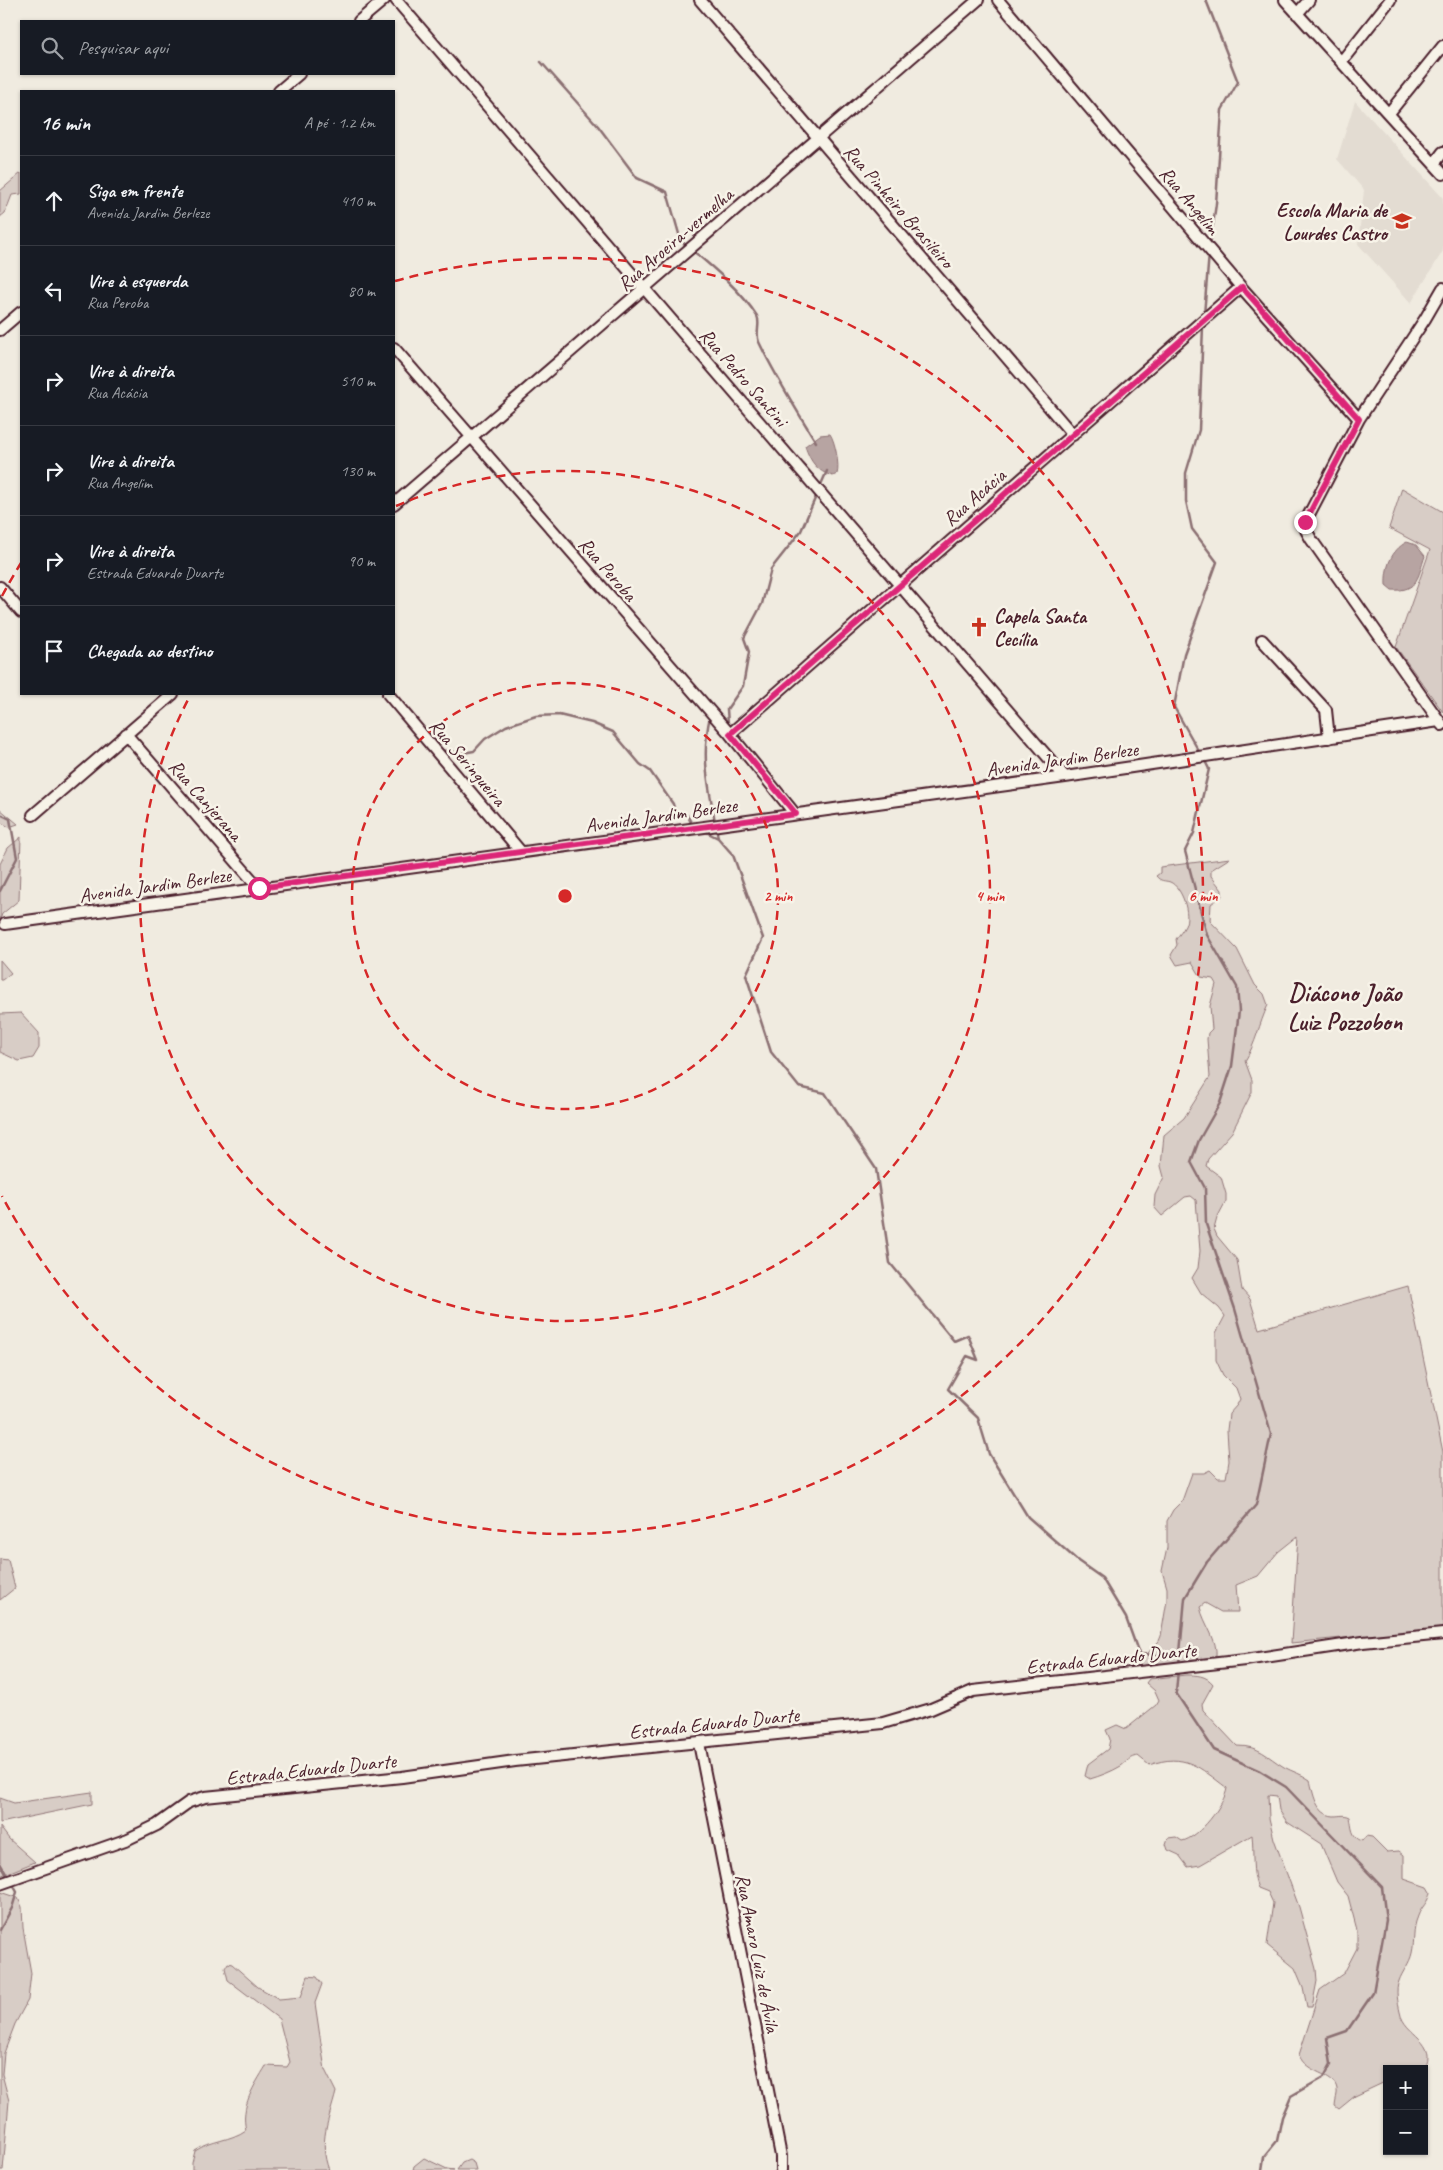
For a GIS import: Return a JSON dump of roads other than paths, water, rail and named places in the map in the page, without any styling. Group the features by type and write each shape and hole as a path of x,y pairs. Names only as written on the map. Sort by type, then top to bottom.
{"street":[{"path":"360,20 384,0"},
{"name":"Rua Pedro Santini","path":"396,0 1065,777"},
{"name":"Rua Pinheiro Brasileiro","path":"700,0 1072,435"},
{"name":"Rua Aroeira-vermelha","path":"395,503 978,0"},
{"name":"Rua Angelim","path":"998,0 1242,287 1359,419"},
{"path":"1285,0 1443,174"},
{"path":"1297,14 1309,0"},
{"path":"1341,62 1390,0"},
{"path":"1389,114 1443,46"},
{"path":"279,90 298,75"},
{"path":"1434,164 1443,152"},
{"name":"Rua Acácia","path":"730,734 1242,287"},
{"path":"1441,724 1306,530 1305,522 1359,419 1425,319 1443,288"},
{"path":"0,330 20,313"},
{"name":"Rua Peroba","path":"395,349 470,438 730,734 796,814"},
{"path":"0,587 20,611"},
{"path":"1262,640 1326,710 1330,738"},
{"path":"33,815 172,695"},
{"name":"Rua Seringueira","path":"389,695 521,852"},
{"name":"Avenida Jardim Berleze","path":"5,924 1441,724"},
{"name":"Rua Canjerana","path":"126,734 259,888"},
{"name":"Estrada Eduardo Duarte","path":"0,1884 128,1839 157,1826 190,1802 205,1798 402,1777 515,1761 882,1723 910,1716 973,1691 1245,1660 1363,1642 1443,1634"},
{"name":"Rua Amaro Luiz de Ávila","path":"699,1743 781,2156 781,2170"}],"waterway":[{"path":"1206,0 1238,82 1222,110 1216,204 1210,245"},
{"path":"541,62 598,126 637,178 667,192 681,241 688,247"},
{"path":"692,250 735,289 757,316 759,342 816,442"},
{"path":"1204,315 1209,253"},
{"path":"1201,755 1174,707 1184,654 1217,562 1192,529 1186,501 1186,473 1199,430 1203,326"},
{"path":"819,489 827,471"},
{"path":"724,723 728,724 727,709 743,686 749,652 744,638 762,604 771,569 801,531 817,494"},
{"path":"439,750 463,753 474,751 485,739 506,726 536,716 559,715 592,723 613,732 640,764 650,771 673,804 676,815 681,817 687,815 693,826"},
{"path":"710,716 707,731 706,757 715,822"},
{"path":"1179,1664 1185,1598 1207,1562 1256,1505 1271,1434 1235,1309 1206,1224 1205,1188 1191,1162 1199,1140 1220,1103 1232,1066 1239,1011 1237,987 1207,935 1185,851 1194,833 1209,769 1204,759"},
{"path":"0,814 10,819 17,858 0,891"},
{"path":"716,827 718,838"},
{"path":"704,831 718,838 733,855 763,938 746,975 771,1052 799,1087 825,1093 876,1169 890,1263 954,1341 968,1335 978,1360 967,1356 948,1389 978,1418 989,1454 1028,1517 1078,1561 1102,1578 1126,1618 1139,1654 1180,1656"},
{"path":"1178,1670 1176,1693 1214,1750 1260,1771 1286,1787 1382,1887 1386,1920 1373,1993 1347,2031 1327,2038 1331,2064 1324,2077 1291,2096 1282,2117 1277,2141 1264,2157 1262,2170"},
{"path":"0,1863 9,1879"},
{"path":"0,1930 12,1908 17,1892 12,1883"}],"place":[{"name":"Escola Maria de Lourdes Castro","path":"1402,221"},
{"name":"Capela Santa Cecília","path":"979,627"}],"district":[{"name":"Diácono João Luiz Pozzobon","path":"1345,1006"}]}
